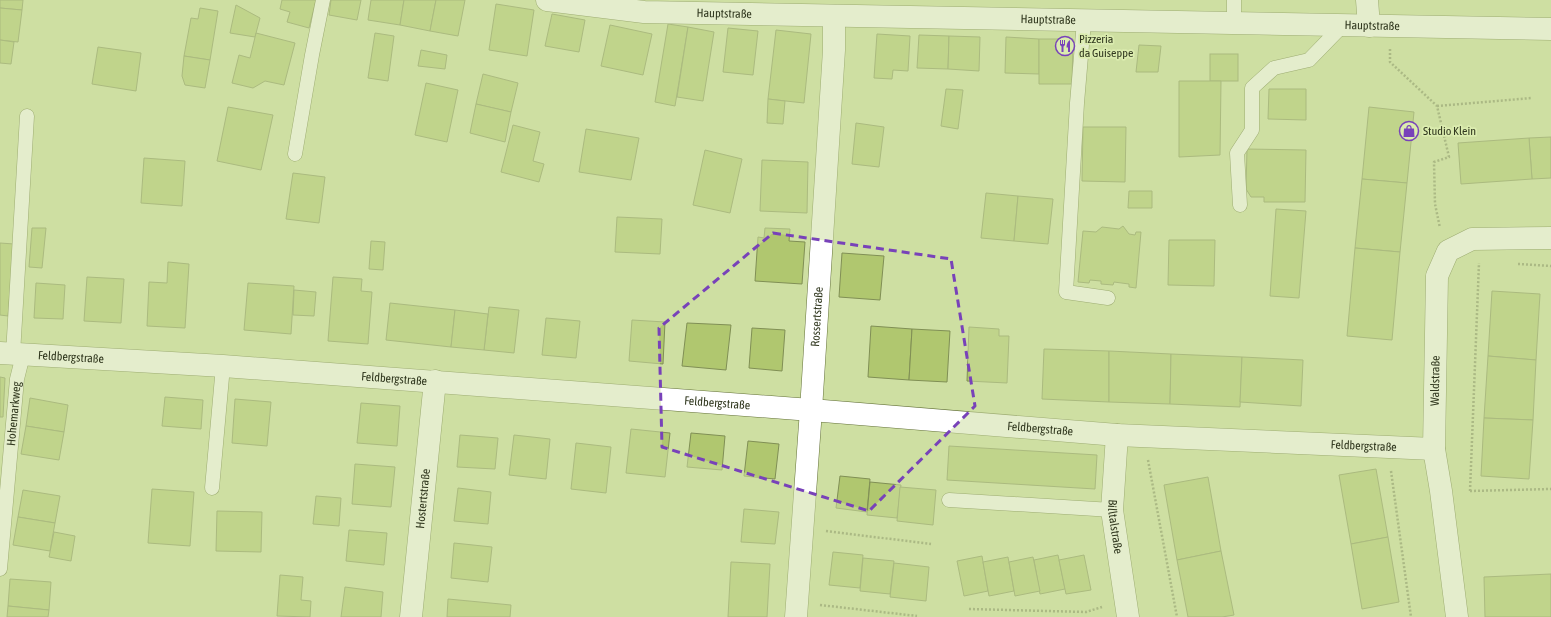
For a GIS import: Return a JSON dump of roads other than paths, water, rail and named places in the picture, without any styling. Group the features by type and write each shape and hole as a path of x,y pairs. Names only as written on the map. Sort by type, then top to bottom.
{"street":[{"name":"Hauptstraße","path":"547,0 644,12 775,7 834,16 1551,29"},
{"path":"1367,0 1369,26"},
{"name":"Rossertstraße","path":"796,610 811,410 834,50 834,16"},
{"name":"Waldstraße","path":"1456,617 1441,491 1434,450 1437,276 1448,251 1472,239 1551,238"},
{"name":"Feldbergstraße","path":"12,354 223,366 435,381 1117,435 1434,450"},
{"name":"Hostertstraße","path":"412,617 435,381"},
{"name":"Billtalstraße","path":"1117,435 1112,510 1127,609"}],"lane":[{"path":"295,154 323,0"},
{"path":"1234,0 1234,24"},
{"path":"1084,21 1077,103 1066,292 1108,298"},
{"path":"1240,205 1237,153 1252,130 1252,88 1274,68 1309,60 1342,26"},
{"name":"Hohemarkweg","path":"0,569 17,379 12,354 27,116"},
{"path":"212,488 223,366"},
{"path":"949,500 1112,510"}],"place":[{"name":"Pizzeria da Guiseppe","path":"1065,46"},
{"name":"Studio Klein","path":"1409,131"}]}
